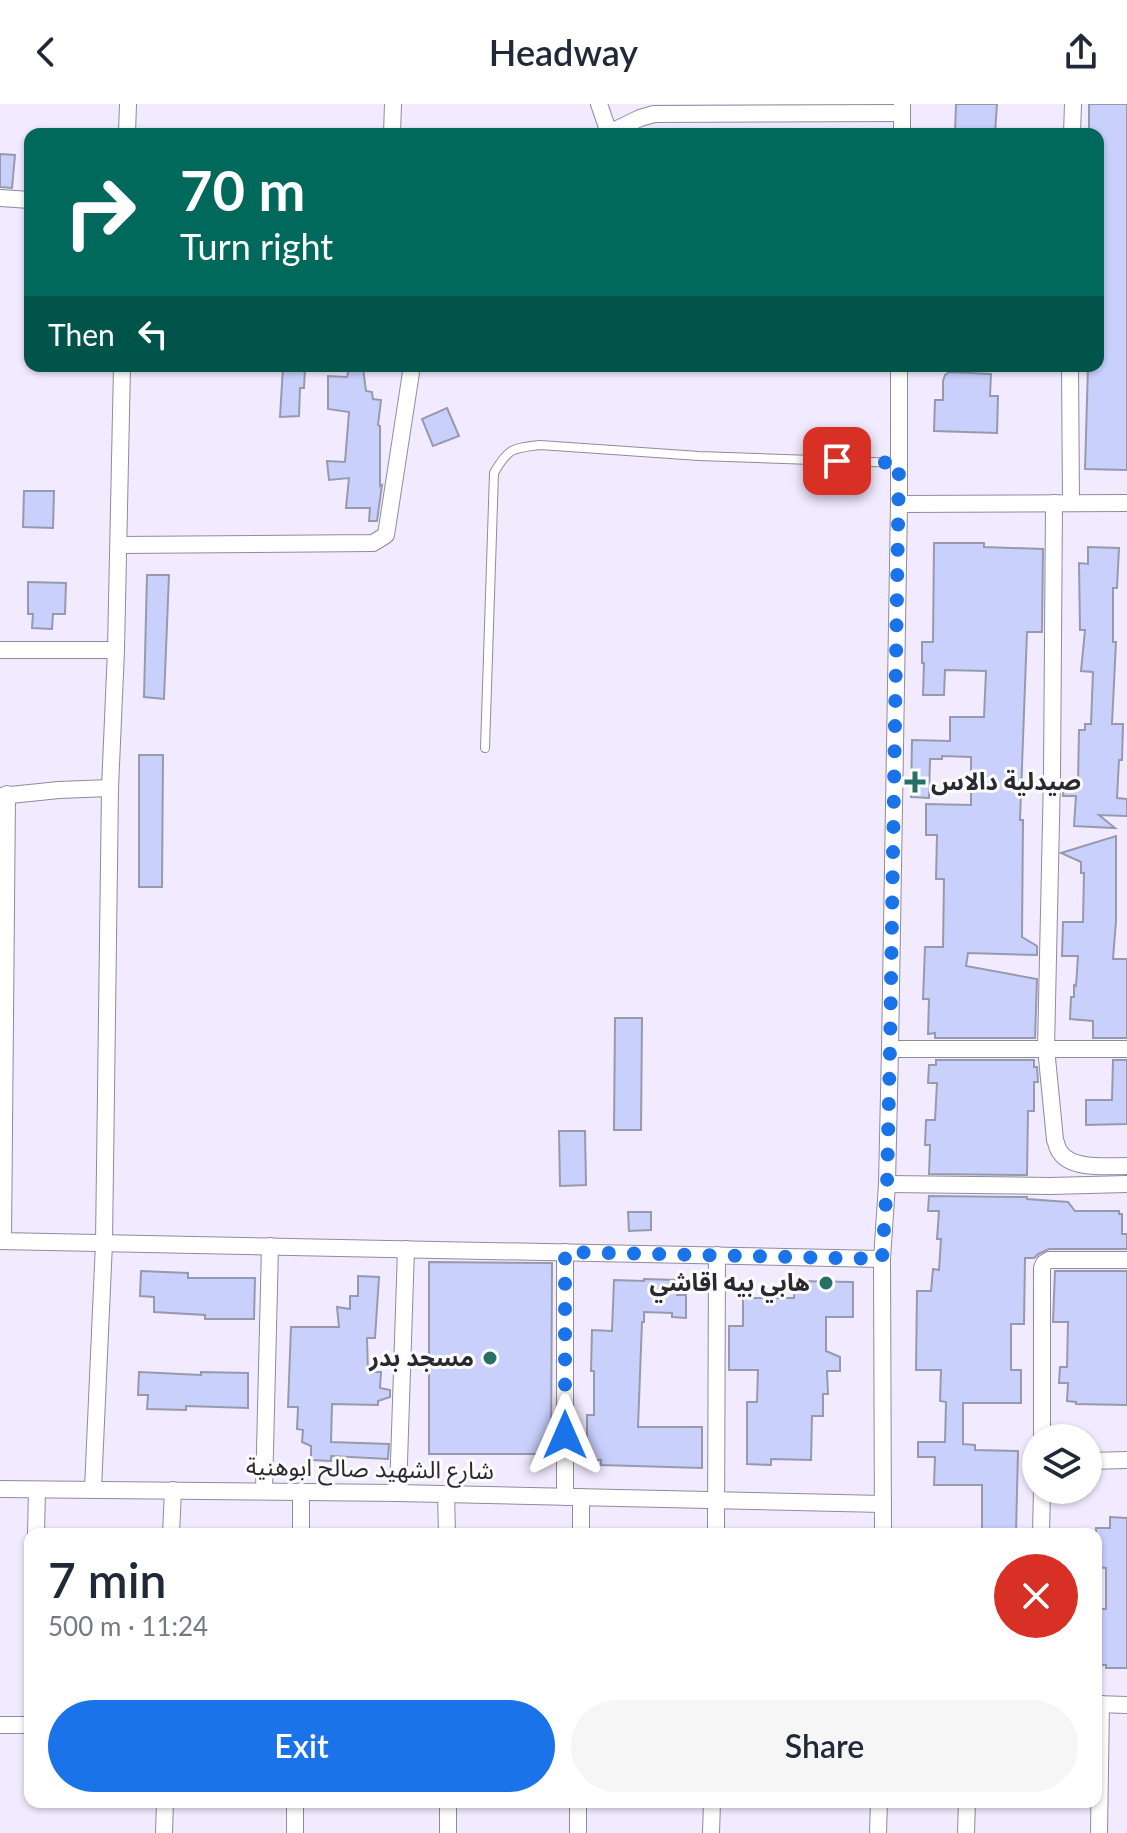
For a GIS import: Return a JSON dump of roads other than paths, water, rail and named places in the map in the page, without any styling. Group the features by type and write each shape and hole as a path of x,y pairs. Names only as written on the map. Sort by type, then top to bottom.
{"street":[{"path":"127,128 128,104"},
{"path":"392,128 393,104"},
{"path":"599,104 606,128"},
{"path":"1072,128 1073,104"},
{"path":"619,128 654,114 902,108"},
{"path":"0,198 24,200"},
{"path":"93,1489 104,1243 110,788 122,372"},
{"path":"119,545 373,543 386,535 411,372"},
{"path":"883,1528 882,1259 890,1049 899,372"},
{"path":"1070,372 1051,791 1046,1048 1055,1140 1060,1153 1067,1159 1089,1166 1127,1166"},
{"path":"899,504 1127,503"},
{"path":"0,650 116,650"},
{"path":"110,788 4,795 1,1241 882,1259"},
{"path":"890,1049 1127,1049"},
{"path":"887,1184 1127,1184"},
{"path":"264,1491 270,1246"},
{"path":"398,1493 406,1249"},
{"path":"565,1252 573,1497 580,1528"},
{"path":"716,1528 717,1255"},
{"path":"1042,1424 1044,1263 1049,1260 1127,1260"},
{"path":"1102,1461 1127,1460"},
{"name":"شارع الشهيد صالح ابوهنية","path":"0,1489 301,1491 883,1504"},
{"path":"36,1528 37,1490"},
{"path":"171,1528 173,1490"},
{"path":"301,1491 301,1528"},
{"path":"446,1494 447,1528"},
{"path":"1041,1528 1042,1504"},
{"path":"1102,1704 1127,1705"},
{"path":"0,1725 24,1725"},
{"path":"164,1833 165,1808"},
{"path":"295,1808 295,1833"},
{"path":"448,1808 448,1833"},
{"path":"578,1808 578,1833"},
{"path":"711,1833 712,1808"},
{"path":"878,1833 879,1808"},
{"path":"966,1833 967,1808"},
{"path":"1099,1808 1099,1833"}],"lane":[{"path":"485,748 494,473 504,455 520,447 540,445 699,456 899,463"}],"place":[{"name":"صيدلية دالاس","path":"915,782"},
{"name":"هابي بيه اقاشي","path":"826,1283"},
{"name":"مسجد بدر","path":"490,1358"}]}
